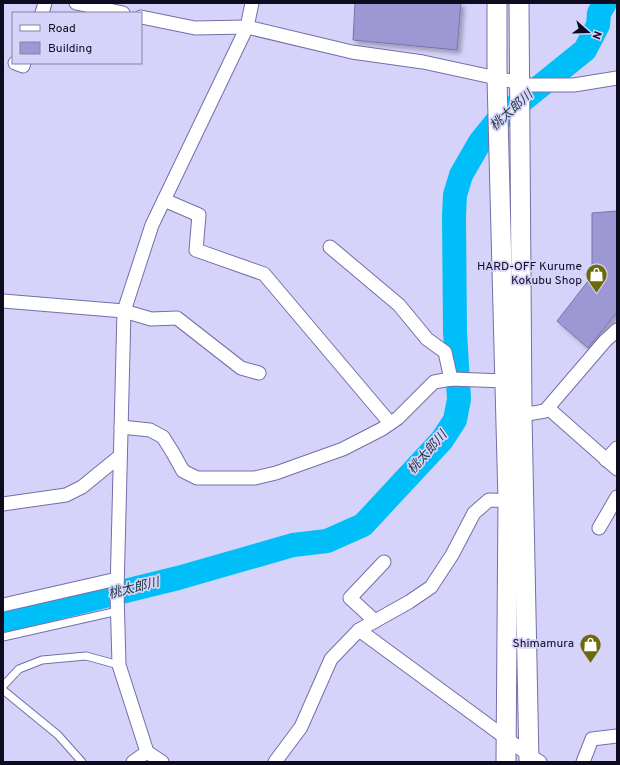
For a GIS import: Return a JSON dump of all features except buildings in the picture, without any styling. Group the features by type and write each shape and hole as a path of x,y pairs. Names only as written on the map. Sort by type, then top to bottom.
{"street":[{"path":"76,3 118,12"},
{"path":"162,762 147,752 118,665 117,579 124,311 152,225 247,27 252,3"},
{"path":"497,3 497,78 505,381 514,414"},
{"path":"519,3 520,84 514,414 516,501 533,760"},
{"path":"142,17 195,28 247,27 352,52 423,62 520,84 574,85 617,78"},
{"path":"164,200 199,215 196,250 264,274 390,423"},
{"path":"330,247 399,305 427,339 445,352 451,379"},
{"path":"3,301 124,311 151,319 177,318 241,368 259,373"},
{"path":"514,414 545,411 605,341 617,330"},
{"path":"121,427 150,430 163,437 184,471 197,478 255,478 276,473 343,449 398,418 434,382 451,379 505,381"},
{"path":"548,408 617,469"},
{"path":"606,460 617,448"},
{"path":"3,504 66,495 82,487 120,456"},
{"path":"599,528 617,497"},
{"path":"274,762 301,727 331,659 359,630 409,602 431,586 452,555 474,513 489,500 516,501"},
{"path":"506,762 516,501"},
{"path":"375,621 350,598 384,562"},
{"path":"3,605 117,579"},
{"path":"359,630 506,738 533,760"},
{"path":"583,762 592,739 617,736"},
{"path":"133,762 147,752"}],"lane":[{"path":"3,637 118,611"},
{"path":"3,686 19,669 42,660 86,656 118,665"},
{"path":"3,690 58,735 82,762"}],"waterway":[{"name":"桃太郎川","path":"3,621 178,578 293,545 327,541 363,525 442,440 455,420 459,399 455,332 454,216 455,195 461,175 480,142 497,121 585,50 598,25 599,13 605,3"}],"place":[{"name":"HARD-OFF Kurume Kokubu Shop","path":"597,294"},
{"name":"Shimamura","path":"590,664"}]}
